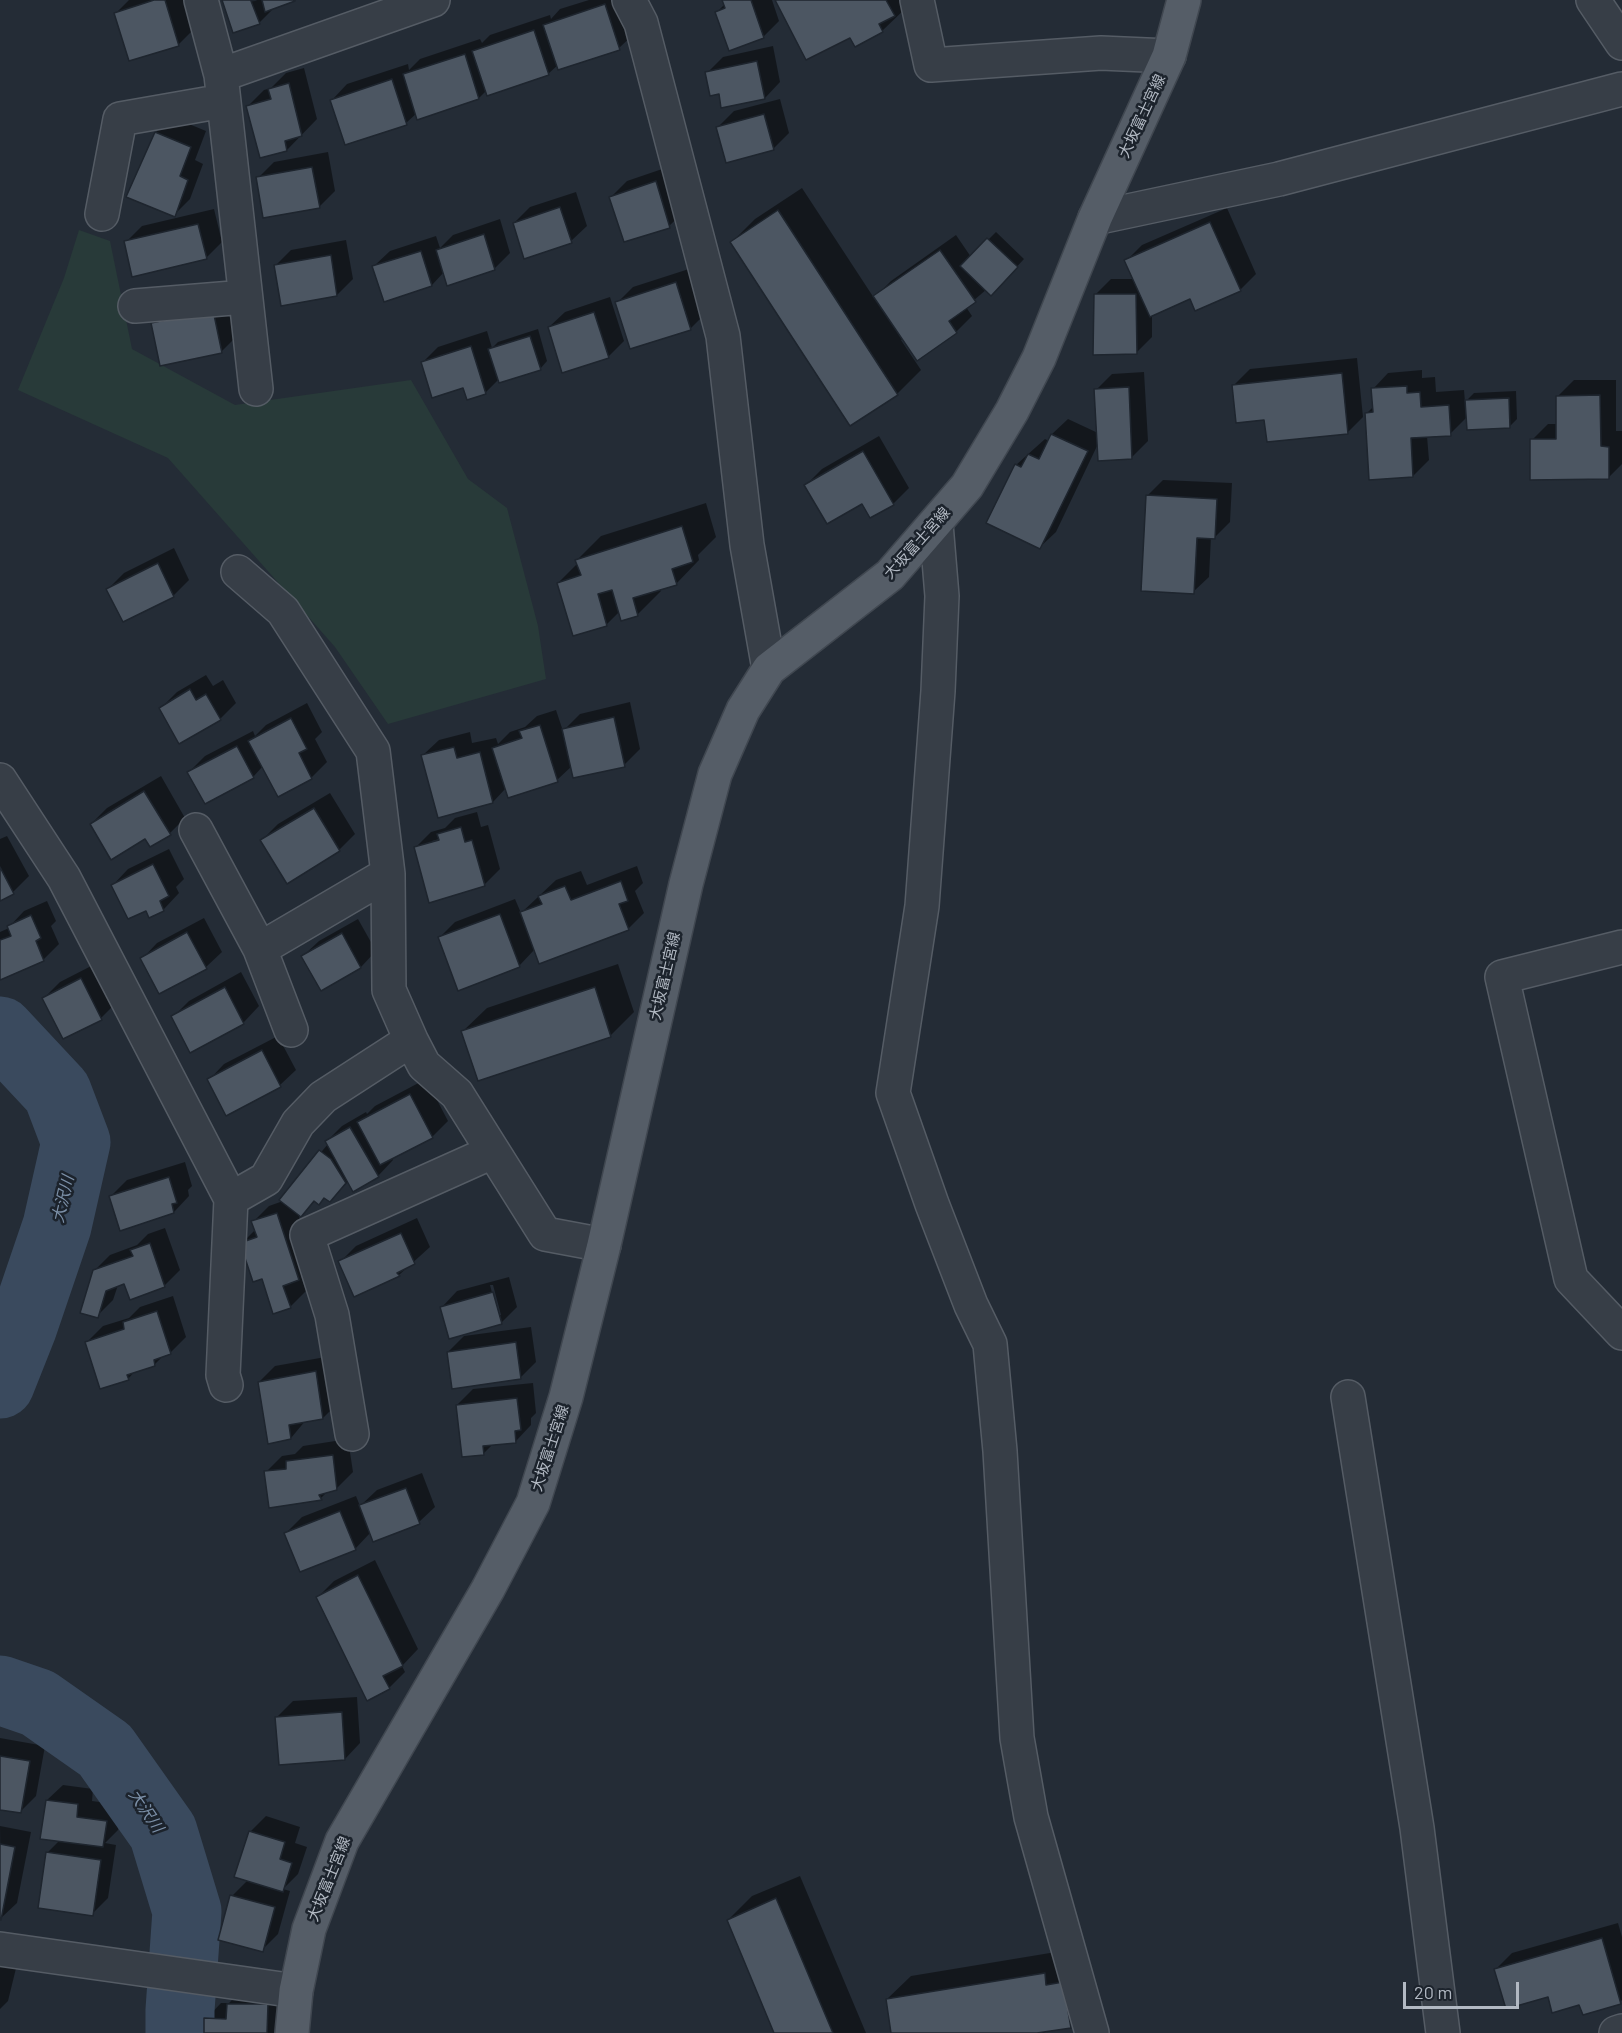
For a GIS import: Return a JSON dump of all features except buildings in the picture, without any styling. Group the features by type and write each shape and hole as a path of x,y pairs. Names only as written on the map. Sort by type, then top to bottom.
{"main road":[{"name":"大坂富士宮線","path":"292,2033 297,1991 309,1929 342,1841 488,1589 533,1503 566,1397 604,1245 686,884 715,774 743,710 769,669 890,575 968,486 1012,411 1039,358 1095,218 1169,56 1184,0"}],"street":[{"path":"201,0 222,88 256,389"},
{"path":"102,214 120,119 222,88 433,0"},
{"path":"629,0 641,23 723,336 747,545 769,669"},
{"path":"916,0 931,65 1101,53 1169,56"},
{"path":"1593,0 1622,43"},
{"path":"1095,218 1279,179 1622,89"},
{"path":"135,306 245,297"},
{"path":"936,524 942,596 939,691 922,906 893,1093 971,1305 990,1344 1017,1738 1031,1817 1092,2033"},
{"path":"238,572 283,611 373,751 388,874 389,990 424,1065 457,1094 545,1234 604,1245"},
{"path":"0,780 64,879 231,1199 223,1375 226,1384"},
{"path":"196,830 261,950 291,1030"},
{"path":"261,950 388,874"},
{"path":"1622,947 1502,977 1571,1279 1622,1333"},
{"path":"231,1199 266,1179 298,1123 322,1097 411,1040"},
{"path":"352,1434 332,1315 307,1235 492,1152"},
{"path":"1348,1397 1417,1828 1443,2033"},
{"path":"0,1949 297,1991"},
{"path":"1616,2033 1622,2031"}],"shaded area":[{"path":"79,230 110,241 132,349 235,405 411,380 468,479 507,508 538,626 546,679 388,724 335,647 168,458 18,390 64,278"}],"waterway":[{"name":"大沢川","path":"0,1031 57,1092 76,1142 57,1226 23,1326 0,1384"},
{"name":"大沢川","path":"0,1690 38,1703 105,1750 163,1832 187,1911 180,2033"}]}
